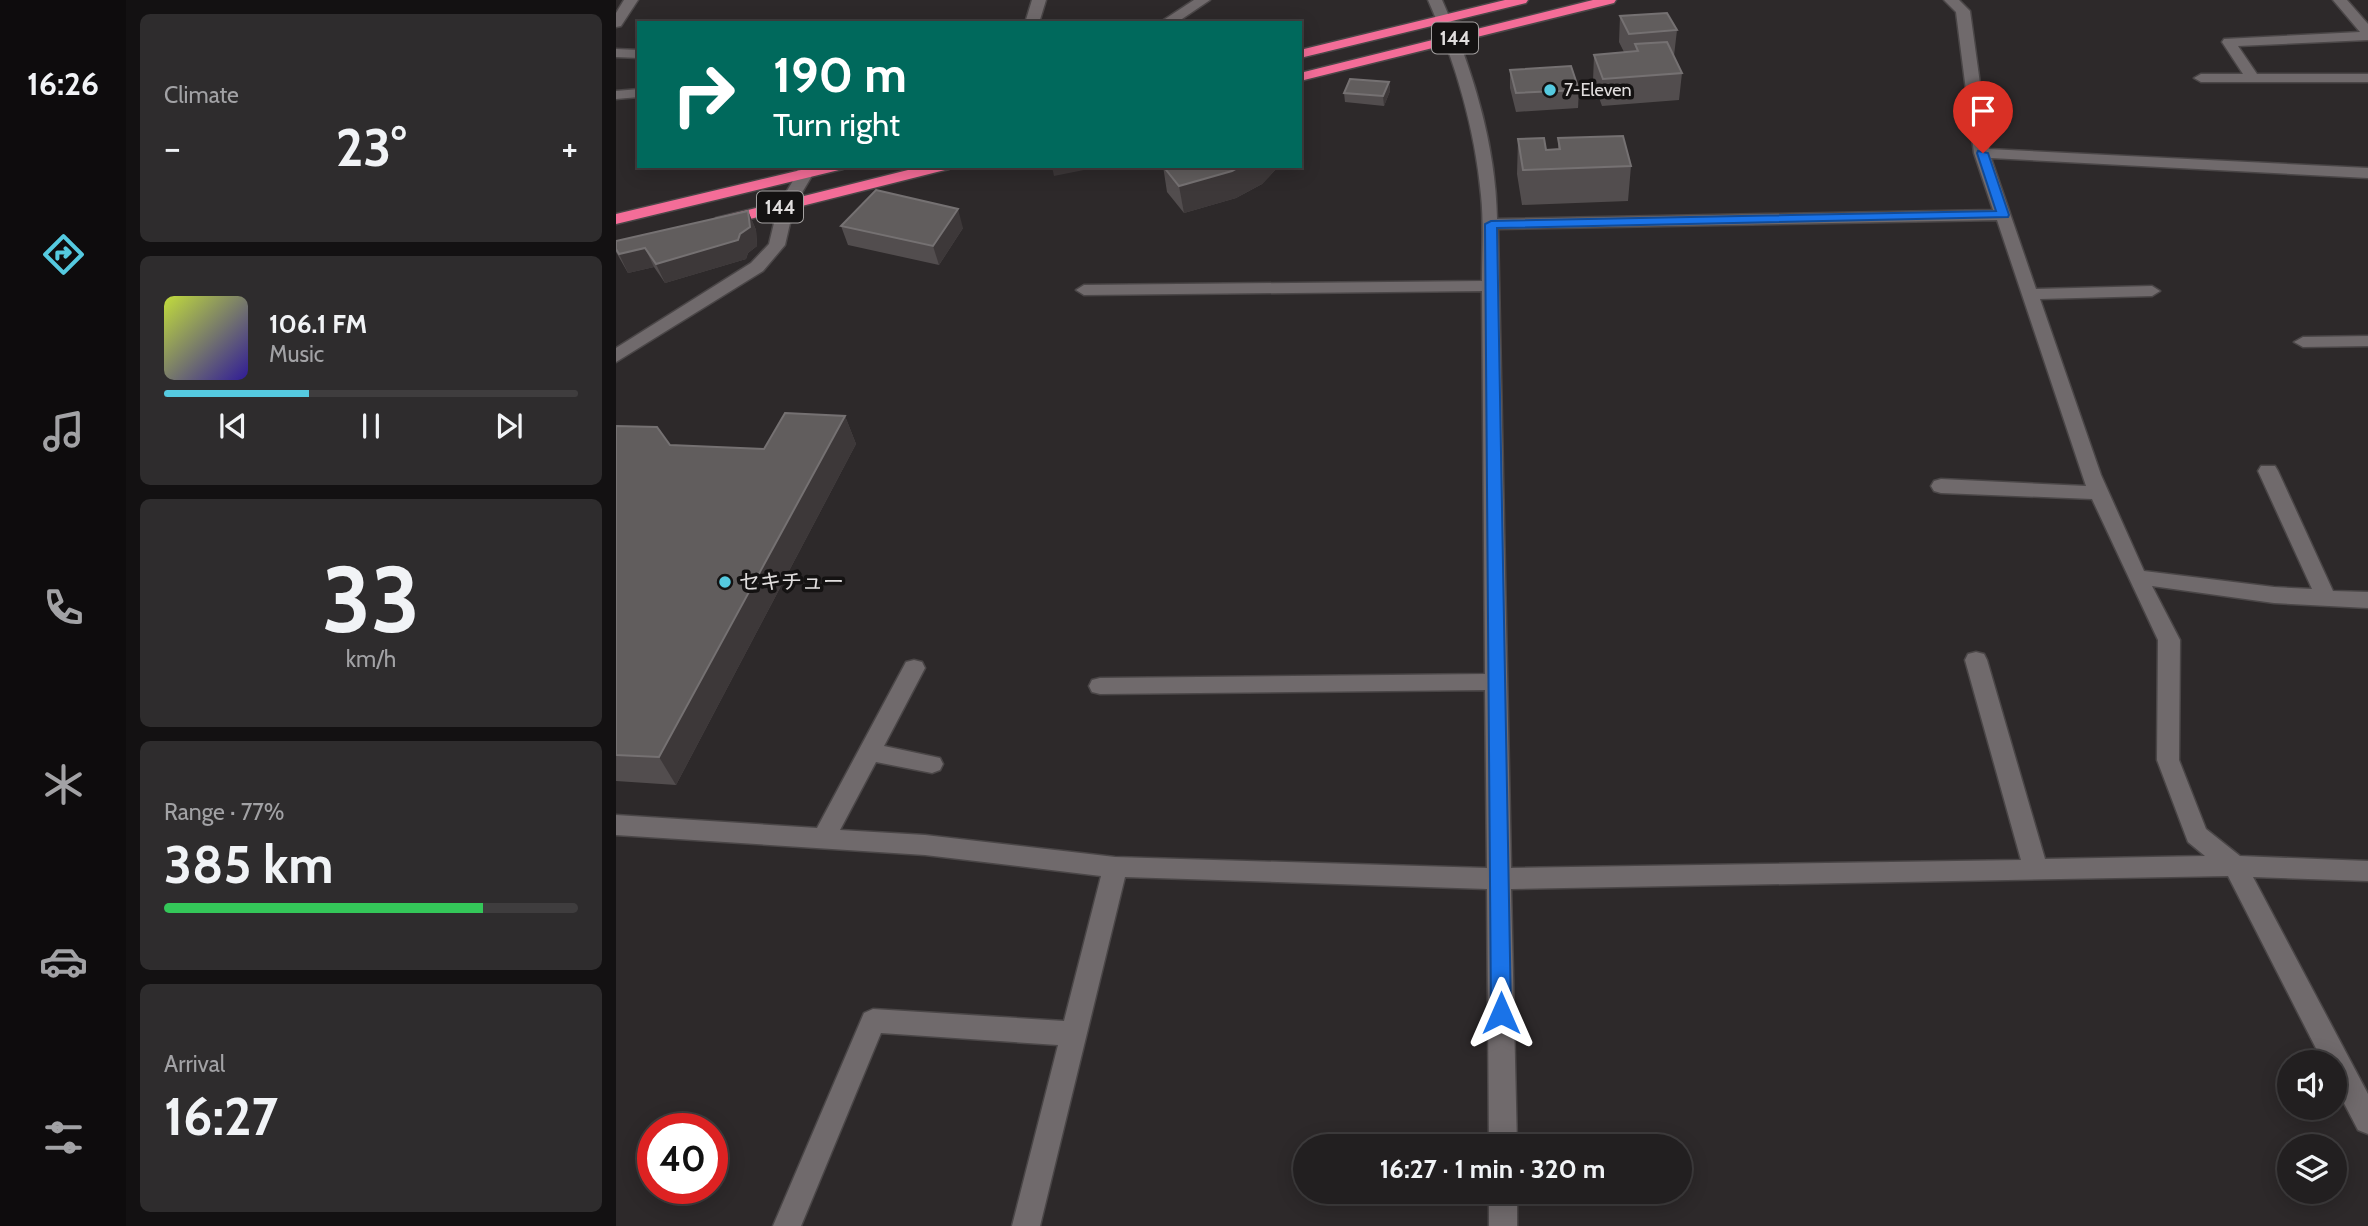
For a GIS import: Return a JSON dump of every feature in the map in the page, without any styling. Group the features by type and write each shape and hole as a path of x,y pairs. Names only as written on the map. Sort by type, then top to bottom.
{"highway":[{"name":"144","path":"1302,53 1439,9 1521,0"},
{"name":"144","path":"1302,76 1609,0"},
{"name":"144","path":"708,225 936,168"},
{"name":"144","path":"616,219 805,170"}],"street":[{"path":"616,23 631,0"},
{"path":"1033,21 1039,0"},
{"path":"1169,21 1203,0"},
{"path":"1951,0 1963,11 1983,153 2003,215 2099,492 2168,640 2168,760 2196,835 2235,866 2368,1121"},
{"path":"2340,0 2368,34"},
{"path":"1439,9 1452,39 1482,153 1491,224 1503,1134"},
{"path":"2253,78 2229,42 2368,34"},
{"path":"616,54 637,54"},
{"path":"2201,78 2368,78"},
{"path":"616,95 637,93"},
{"path":"1983,153 2368,173"},
{"path":"616,356 757,267 777,245 786,206 805,170"},
{"path":"1491,224 2003,215"},
{"path":"1084,290 1492,286"},
{"path":"2030,294 2151,291"},
{"path":"2303,341 2368,341"},
{"path":"2268,471 2326,598"},
{"path":"1941,486 2099,492"},
{"path":"2137,577 2274,595 2368,600"},
{"path":"1976,660 2036,870"},
{"path":"824,838 914,668"},
{"path":"1100,687 1497,682"},
{"path":"869,752 932,764"},
{"path":"616,825 925,845 1115,867 1500,880 2235,866 2368,871"},
{"path":"1026,1226 1115,867"},
{"path":"787,1226 873,1021 1074,1034"},
{"path":"1503,1204 1503,1226"}],"building":[{"path":"1667,13 1677,30 1629,34 1620,16"},
{"path":"1667,42 1682,73 1603,79 1594,55 1638,51 1635,44"},
{"path":"1571,66 1579,90 1516,93 1510,70"},
{"path":"1350,79 1389,82 1383,96 1344,93"},
{"path":"1623,136 1631,166 1523,170 1518,139 1544,138 1546,150 1560,149 1558,138"},
{"path":"1165,168 1237,168 1232,171 1179,186"},
{"path":"876,190 958,209 933,246 841,226"},
{"path":"748,211 750,227 740,234 738,240 656,264 645,248 619,254 616,249 616,241"},
{"path":"785,413 845,416 659,757 616,755 616,426 657,427 670,445 764,449"}],"place":[{"name":"7-Eleven","path":"1550,90"},
{"name":"セキチュー","path":"725,582"}],"route":[{"path":"1501,1013 1491,224 2003,215 1983,153"}]}
